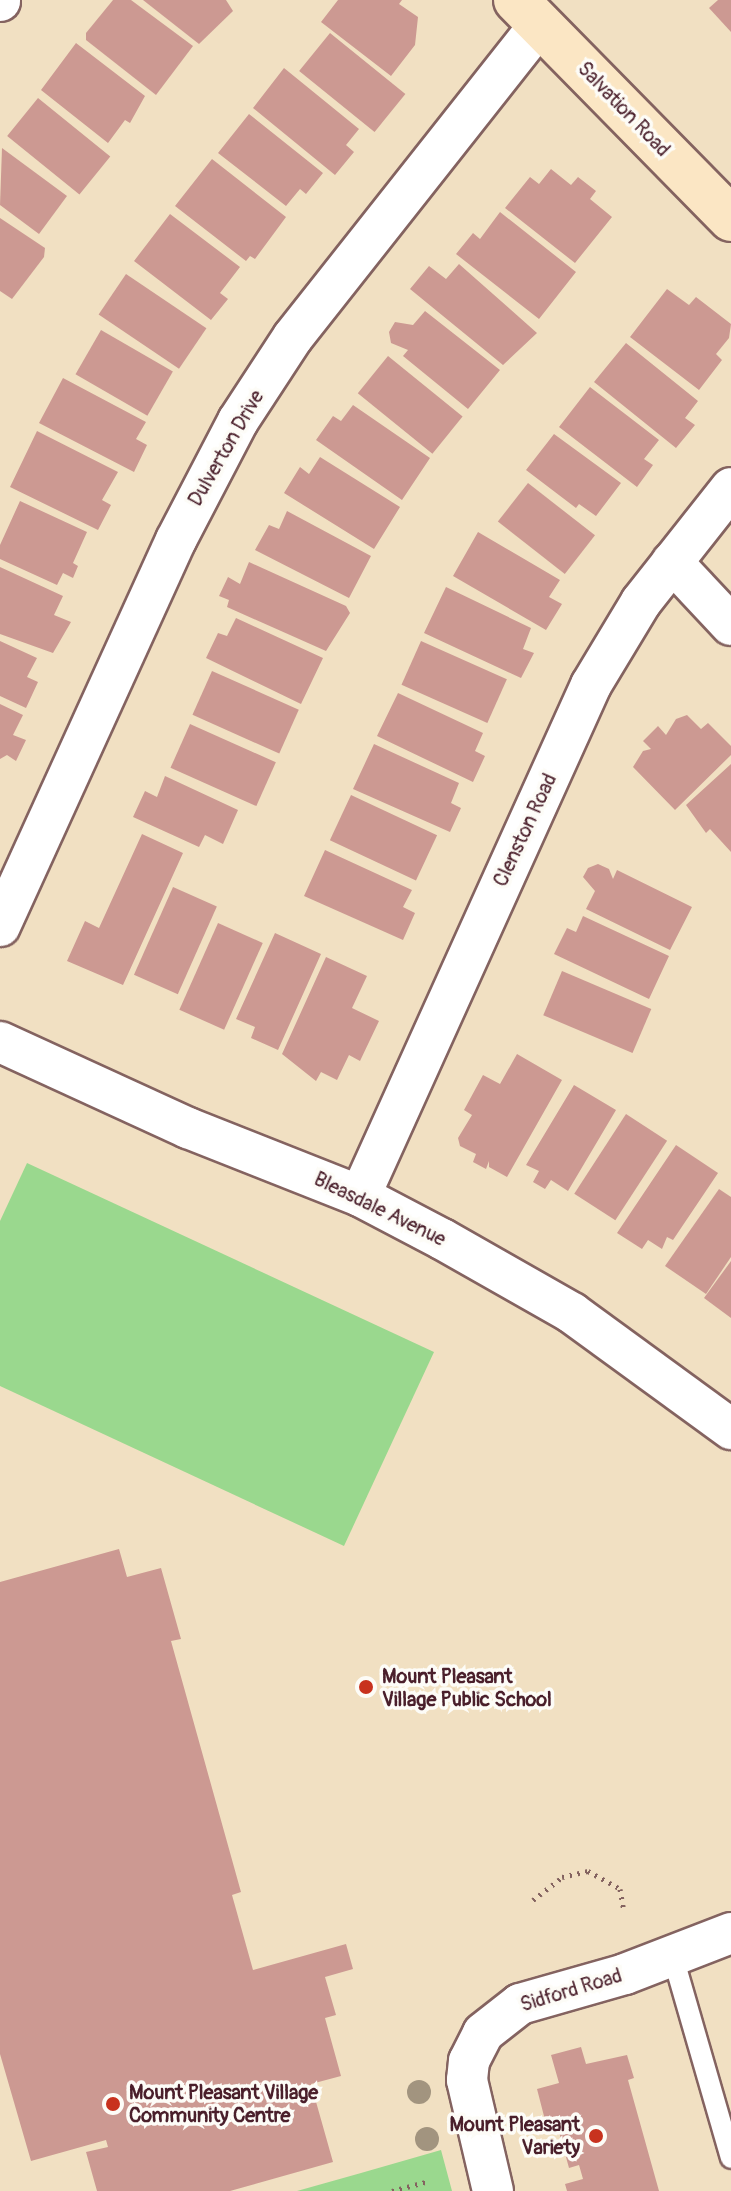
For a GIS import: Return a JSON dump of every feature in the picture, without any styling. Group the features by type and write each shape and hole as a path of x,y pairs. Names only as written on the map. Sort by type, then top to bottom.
{"street":[{"name":"Salvation Road","path":"528,12 731,219"},
{"name":"Dulverton Drive","path":"0,926 176,540 238,421 293,337 528,12"},
{"name":"Clenston Road","path":"360,1196 591,685 672,562 731,488"},
{"path":"672,562 731,625"},
{"name":"Bleasdale Avenue","path":"0,1042 188,1128 360,1196 572,1313 731,1429"},
{"name":"Sidford Road","path":"493,2191 467,2080 469,2061 483,2033 520,2004 673,1957 731,1933"}],"lane":[{"path":"673,1957 731,2158"}],"path":[{"path":"533,1900 562,1877 588,1871 620,1889 624,1911"},
{"path":"392,2191 429,2181"}],"green space":[{"path":"27,1163 434,1352 344,1546 0,1386 0,1221"},
{"path":"441,2150 452,2191 297,2191 361,2173"}],"building":[{"path":"113,0 131,0 193,46 156,95 86,40 86,33"},
{"path":"143,0 226,0 233,11 199,44"},
{"path":"338,0 402,0 399,4 418,17 415,45 391,76 321,22"},
{"path":"718,0 731,0 731,32 709,8"},
{"path":"330,33 405,94 375,132 299,71"},
{"path":"76,43 145,96 130,123 125,120 108,143 41,90"},
{"path":"284,68 359,129 346,145 354,152 335,175 253,108"},
{"path":"38,98 110,157 79,195 7,136"},
{"path":"249,114 323,173 306,194 300,189 286,206 218,153"},
{"path":"2,148 67,196 39,234 0,205"},
{"path":"212,159 286,217 255,259 250,256 246,261 175,206"},
{"path":"551,169 571,185 578,177 596,191 590,199 612,217 575,263 505,208 530,177 539,184"},
{"path":"500,212 576,272 539,319 456,254 473,233 480,239"},
{"path":"170,214 240,267 220,293 228,299 211,320 134,261"},
{"path":"0,218 45,248 44,257 12,299 0,291"},
{"path":"459,264 537,333 503,365 410,289 429,266 446,279"},
{"path":"126,274 206,328 179,369 99,315"},
{"path":"667,289 689,305 696,297 731,324 729,338 716,354 722,360 699,390 630,337"},
{"path":"425,311 500,370 468,409 403,356 408,350 391,343 389,332 395,322 413,325"},
{"path":"101,330 173,372 147,416 76,374"},
{"path":"626,343 698,401 685,418 695,425 676,448 594,382"},
{"path":"388,356 463,416 432,454 358,393"},
{"path":"63,378 146,422 136,439 147,445 134,472 39,423"},
{"path":"590,387 659,440 644,459 653,465 637,487 559,427"},
{"path":"353,405 430,458 402,500 316,440 333,416 341,421"},
{"path":"37,431 118,472 102,500 111,505 98,530 10,487"},
{"path":"554,434 621,483 596,516 579,504 576,508 526,470"},
{"path":"320,457 400,507 374,549 284,493 300,467 309,474"},
{"path":"528,483 595,535 565,574 498,522"},
{"path":"20,501 87,532 73,563 78,566 73,578 63,573 57,585 0,559 0,545"},
{"path":"287,511 371,556 349,598 255,550 269,525 279,529"},
{"path":"478,532 560,580 549,597 562,604 546,630 453,576"},
{"path":"249,562 346,606 350,613 326,651 227,607 229,600 219,596 228,577 240,584"},
{"path":"0,567 63,596 54,615 71,622 53,653 0,634"},
{"path":"446,587 531,628 523,649 534,653 521,678 424,633"},
{"path":"236,618 323,658 301,704 206,658 218,633 227,636"},
{"path":"0,641 37,658 27,677 38,682 26,708 0,696"},
{"path":"421,641 507,679 487,723 401,685"},
{"path":"212,671 299,710 279,753 192,715"},
{"path":"398,693 483,733 475,751 485,756 473,782 377,736"},
{"path":"0,704 23,715 13,735 26,740 16,761 7,755 0,759"},
{"path":"687,715 701,729 708,723 731,746 731,755 675,810 633,767 643,751 651,749 643,741 658,726 666,735 676,719"},
{"path":"190,724 276,762 256,806 170,768"},
{"path":"374,744 459,783 451,803 461,808 450,832 353,789"},
{"path":"731,764 731,852 710,829 706,833 686,805"},
{"path":"165,776 238,810 223,844 205,835 199,847 133,817 145,791 157,797"},
{"path":"351,795 437,835 416,880 330,840"},
{"path":"142,834 183,853 123,985 67,961 85,921 99,928"},
{"path":"325,850 412,890 403,907 415,913 403,940 304,896"},
{"path":"598,864 609,869 613,879 617,870 692,907 670,950 586,909 595,891 583,877 588,868"},
{"path":"173,887 217,907 178,994 134,975"},
{"path":"583,916 669,956 649,999 554,954 567,928 576,932"},
{"path":"218,923 263,943 224,1030 179,1010"},
{"path":"275,933 321,954 278,1050 251,1038 255,1027 236,1019"},
{"path":"326,957 367,976 352,1008 379,1021 360,1061 349,1055 337,1080 321,1072 316,1081 282,1054"},
{"path":"562,971 651,1009 633,1053 543,1015"},
{"path":"517,1054 562,1080 507,1177 489,1167 489,1161 486,1169 473,1162 476,1154 460,1146 458,1138 472,1115 464,1110 483,1075 500,1084"},
{"path":"574,1085 616,1110 568,1191 551,1180 545,1189 533,1182 539,1171 526,1165"},
{"path":"626,1114 667,1141 615,1220 574,1194"},
{"path":"676,1145 718,1173 673,1240 667,1237 662,1249 648,1240 642,1249 617,1233"},
{"path":"719,1189 731,1197 731,1257 706,1294 665,1266"},
{"path":"731,1261 731,1318 704,1298"},
{"path":"119,1549 127,1577 161,1568 181,1639 171,1641 241,1892 232,1895 253,1970 346,1944 353,1969 325,1977 336,2015 325,2018 341,2076 311,2084 333,2162 230,2191 97,2191 86,2152 108,2147 106,2140 31,2161 0,2054 0,1582"},
{"path":"581,2047 586,2064 627,2055 634,2078 628,2080 659,2191 567,2191 565,2184 583,2179 579,2165 569,2168 555,2117 545,2120 537,2089 559,2083 551,2055"}],"place":[{"name":"Mount Pleasant Village Public School","path":"366,1687"},
{"name":"Mount Pleasant Village Community Centre","path":"113,2104"},
{"name":"Mount Pleasant Variety","path":"596,2136"}]}
